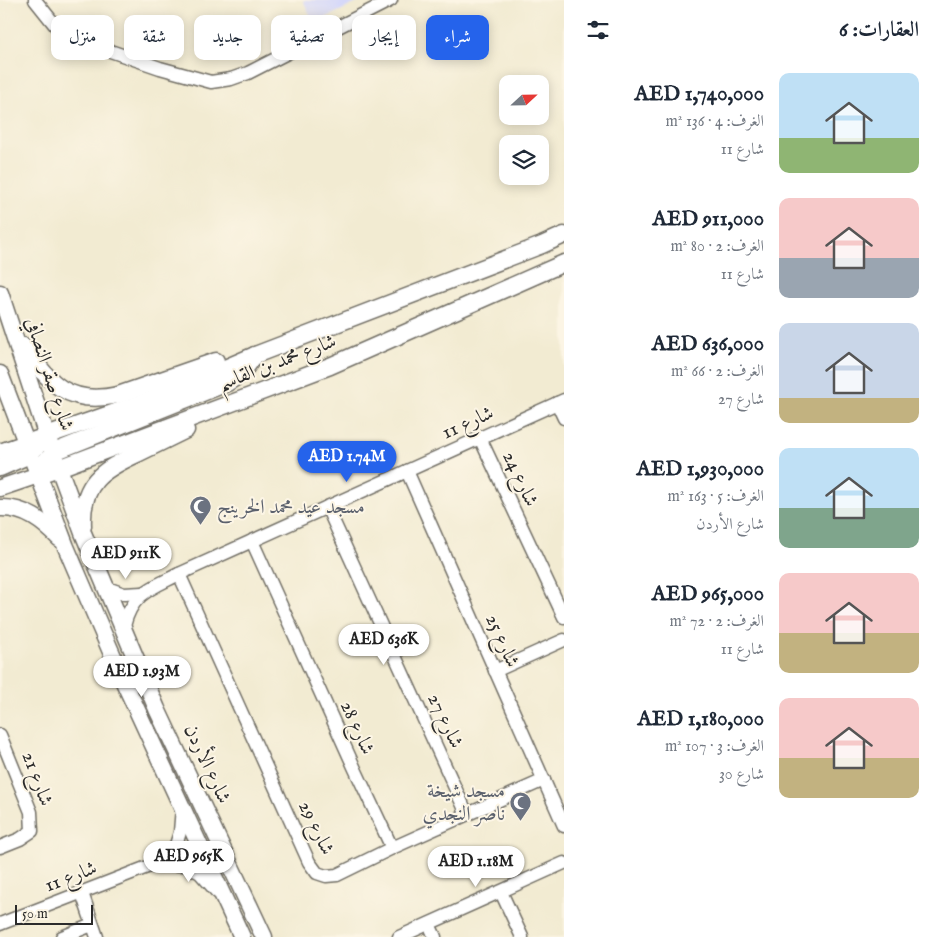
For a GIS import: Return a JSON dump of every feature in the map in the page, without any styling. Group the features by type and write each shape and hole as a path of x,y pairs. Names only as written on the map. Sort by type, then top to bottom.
{"main road":[{"name":"شارع محمد بن القاسم","path":"0,452 28,448 47,436 153,399 255,355 542,245 564,234"},
{"path":"374,348 390,334 408,323 553,262 556,252 542,245"},
{"name":"شارع محمد بن القاسم","path":"0,488 38,475 56,461 253,396 374,348 564,263"},
{"name":"شارع صقر النصافي","path":"0,293 56,461"},
{"path":"13,330 43,374 53,384 78,396 91,398 105,398 118,395 229,357 255,355"},
{"path":"56,461 227,383 241,374 255,355"},
{"path":"0,374 38,475"},
{"path":"83,533 82,515 87,494 106,469 253,396"},
{"path":"0,468 16,462 28,448"},
{"name":"شارع الأردن","path":"56,461 83,533 124,626 157,709 264,937"},
{"name":"شارع الأردن","path":"38,475 66,547 139,716 242,937"},
{"path":"0,508 15,509 35,517 48,527 66,547"},
{"path":"124,682 133,685 141,679 142,674"},
{"path":"139,716 140,712 146,707 150,706 157,709"}],"street":[{"path":"35,0 59,30 78,40 160,68 210,82 231,79 248,73 391,0"},
{"path":"560,401 564,418"},
{"name":"شارع 11","path":"124,626 130,608 142,593 179,574 560,401"},
{"name":"شارع 24","path":"480,438 564,617"},
{"name":"شارع 25","path":"407,471 564,826"},
{"name":"شارع 27","path":"327,507 467,814"},
{"name":"شارع 28","path":"252,541 392,848"},
{"name":"شارع 29","path":"179,574 309,862 317,873 326,876 337,875 392,848 544,780"},
{"path":"107,588 124,594 142,593"},
{"path":"495,671 564,640"},
{"name":"شارع 21","path":"0,734 31,812 32,831 20,840 0,847"},
{"name":"شارع 11","path":"0,924 155,864 176,845 180,832 182,807"},
{"path":"399,937 564,863"},
{"name":"شارع 11","path":"155,864 186,865 200,873 224,899"},
{"path":"501,892 522,937"},
{"path":"62,937 94,931 82,893"},
{"path":"429,924 435,937"}],"shaded area":[{"path":"303,0 363,0 331,15 310,15"}],"place":[{"name":"مسجد عيد محمد الخرينج","path":"201,526"},
{"name":"مسجد شيخة ناصر النجدي","path":"521,822"}]}
